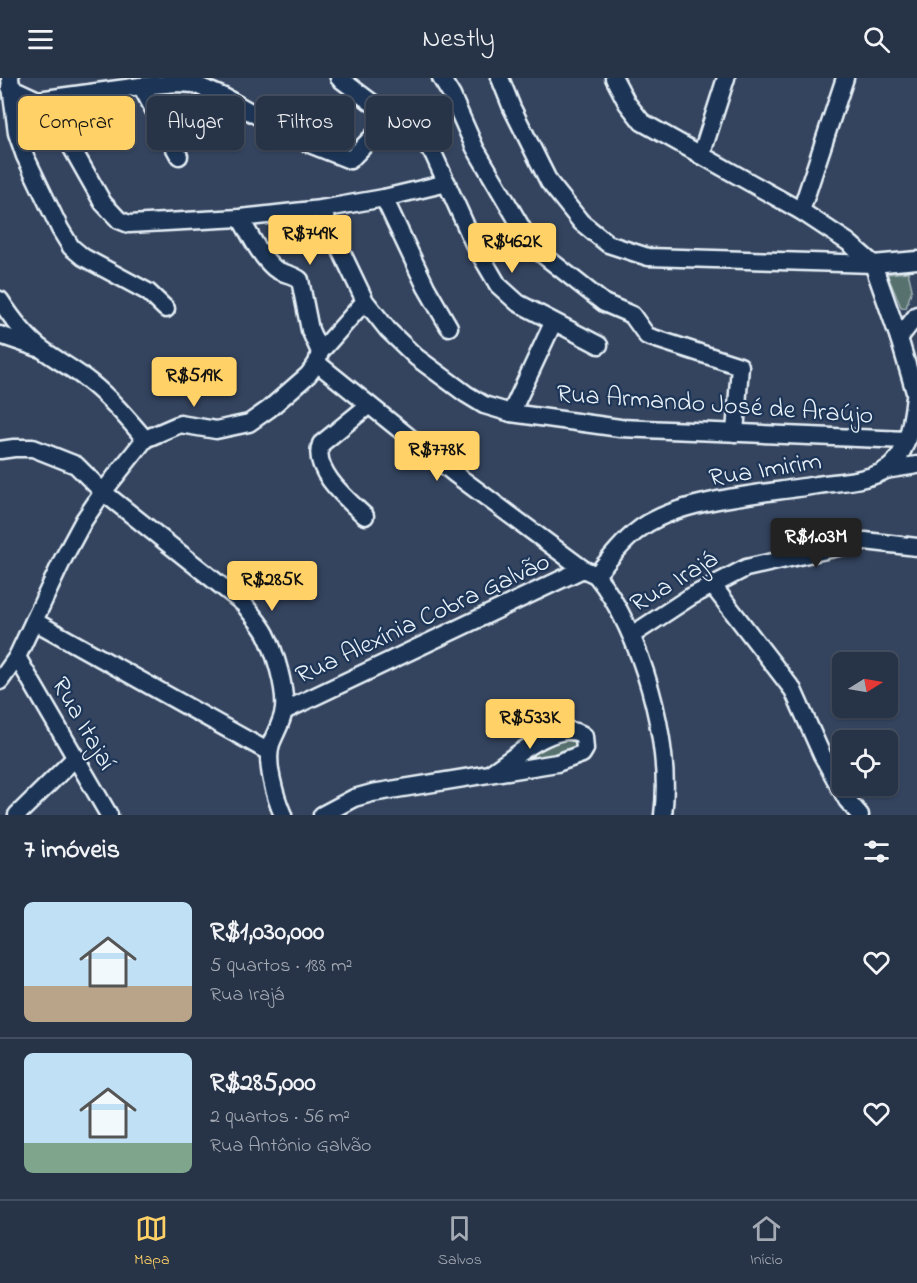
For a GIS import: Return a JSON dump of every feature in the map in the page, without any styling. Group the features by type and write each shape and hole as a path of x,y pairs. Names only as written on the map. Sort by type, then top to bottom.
{"street":[{"path":"339,78 366,98"},
{"path":"441,78 452,96 475,148 533,247 604,303 632,315 647,336 740,366 735,433"},
{"path":"500,78 512,108 549,182 581,222 608,244 648,257 873,264 917,259"},
{"path":"701,156 726,78"},
{"path":"801,211 844,78"},
{"path":"615,79 627,103 642,122 801,211 848,242 873,264 899,338 916,398 906,440 894,461 885,470"},
{"path":"10,82 32,96"},
{"path":"10,82 17,133 25,156 60,230 71,247 82,257 147,292 166,309"},
{"path":"67,96 178,83 203,87 302,141 350,160 366,146"},
{"path":"141,86 179,156"},
{"path":"73,150 103,203 119,220 137,225 240,218 321,209 384,198 447,183"},
{"path":"430,150 474,244 498,285 518,303 598,345"},
{"path":"384,198 426,286 449,327"},
{"path":"321,209 365,301 388,330 416,357 484,405 511,413"},
{"path":"240,218 266,260 275,270 300,280 310,330 319,358 369,405 455,474 589,572 612,594 632,635 654,704 665,798 663,815"},
{"path":"0,300 42,349"},
{"path":"0,681 17,657 84,520 145,439 180,424 216,430 249,423 308,375 365,301"},
{"path":"899,338 917,315"},
{"name":"Rua Armando José de Araújo","path":"553,323 511,413 620,428 906,440"},
{"path":"0,334 42,349 68,364 113,402 145,439"},
{"path":"365,516 334,486 321,463 319,449 321,444 369,405"},
{"path":"0,450 33,448 76,465 104,492 244,604 265,633 273,650 282,690 284,711 269,752 274,788 283,815"},
{"name":"Rua Imirim","path":"589,572 655,519 680,509 858,479 885,470 917,465"},
{"name":"Rua Irajá","path":"632,635 690,597 746,568 865,541 917,547"},
{"name":"Rua Alexínia Cobra Galvão","path":"284,711 589,572"},
{"path":"713,586 793,690 822,755 847,800 860,815"},
{"path":"34,621 269,752"},
{"name":"Rua Itajaí","path":"17,657 109,815"},
{"path":"322,815 354,798 372,793 537,766 574,757 582,754 585,749 584,736 577,731 569,730 550,736 524,750 492,772"},
{"path":"17,815 76,758"}],"green space":[{"path":"908,272 912,289 906,308 901,307 887,274"},
{"path":"576,734 577,748 566,754 512,765 540,745"}]}
